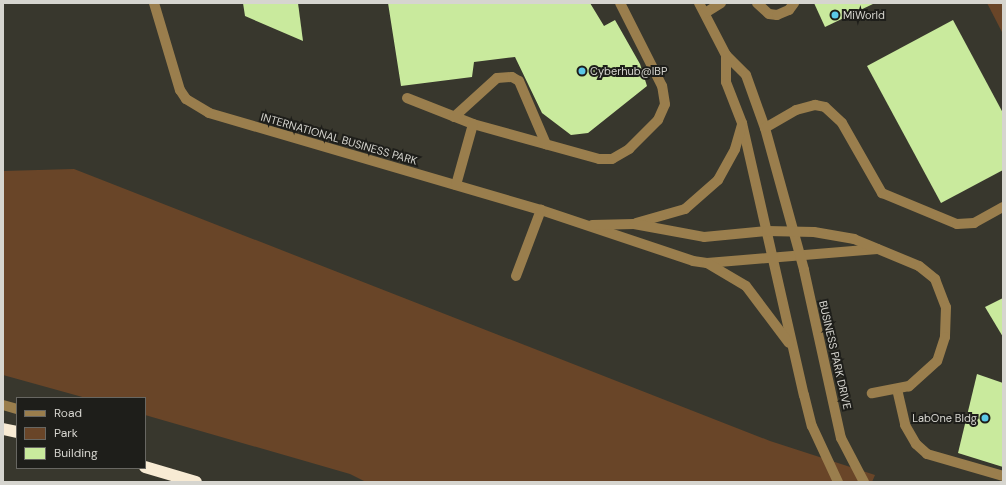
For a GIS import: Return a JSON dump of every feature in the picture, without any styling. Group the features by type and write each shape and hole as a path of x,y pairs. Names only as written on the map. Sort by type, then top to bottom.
{"highway":[{"path":"3,429 16,432"},
{"path":"146,468 196,482"}],"street":[{"name":"INTERNATIONAL BUSINESS PARK","path":"154,3 180,90 197,107 292,139 540,210 676,257 707,263 877,249"},
{"path":"407,98 473,124 599,159 612,159 629,149 658,120 665,104 662,86 620,3"},
{"path":"699,3 726,55 746,75 765,128 792,230"},
{"path":"704,13 721,3"},
{"path":"757,3 769,14 777,15 789,10 794,3"},
{"path":"726,55 726,82 742,123 812,426 838,482"},
{"path":"454,117 497,78 512,77 519,82 546,144"},
{"path":"765,128 796,110 815,105 825,107 842,123 882,193 957,224 974,223 1003,207"},
{"path":"634,224 685,209 718,180 735,149 742,123"},
{"path":"456,185 473,124"},
{"path":"516,276 540,210"},
{"name":"INTERNATIONAL BUSINESS PARK","path":"586,225 634,224 704,237 792,230 854,239 919,266 935,279 946,308 945,337 937,361 922,377 897,389 872,393"},
{"name":"BUSINESS PARK DRIVE","path":"792,230 800,256 841,438 864,482"},
{"path":"707,263 746,286 776,321 794,350"},
{"path":"897,389 905,425 916,444 927,454 1003,476"},
{"path":"3,405 16,409"}],"green space":[{"path":"987,3 1003,3 1003,34"},
{"path":"74,169 770,441 875,475 872,482 366,482 350,474 146,415 146,397 82,397 3,375 3,171"}],"building":[{"path":"243,3 298,3 303,41 245,16"},
{"name":"Cyberhub@IBP","path":"388,3 590,3 604,26 615,20 640,64 647,86 588,133 571,135 542,113 515,57 474,62 472,77 401,86"},
{"name":"MiWorld","path":"814,3 875,3 825,27"},
{"path":"953,20 1003,113 1003,170 941,203 867,66"},
{"path":"1003,298 1003,337 985,307"},
{"name":"LabOne Bldg","path":"977,374 1003,383 1003,467 958,453"}],"place":[{"name":"MiWorld","path":"835,15"},
{"name":"Cyberhub@IBP","path":"582,71"},
{"name":"LabOne Bldg","path":"985,418"}]}
